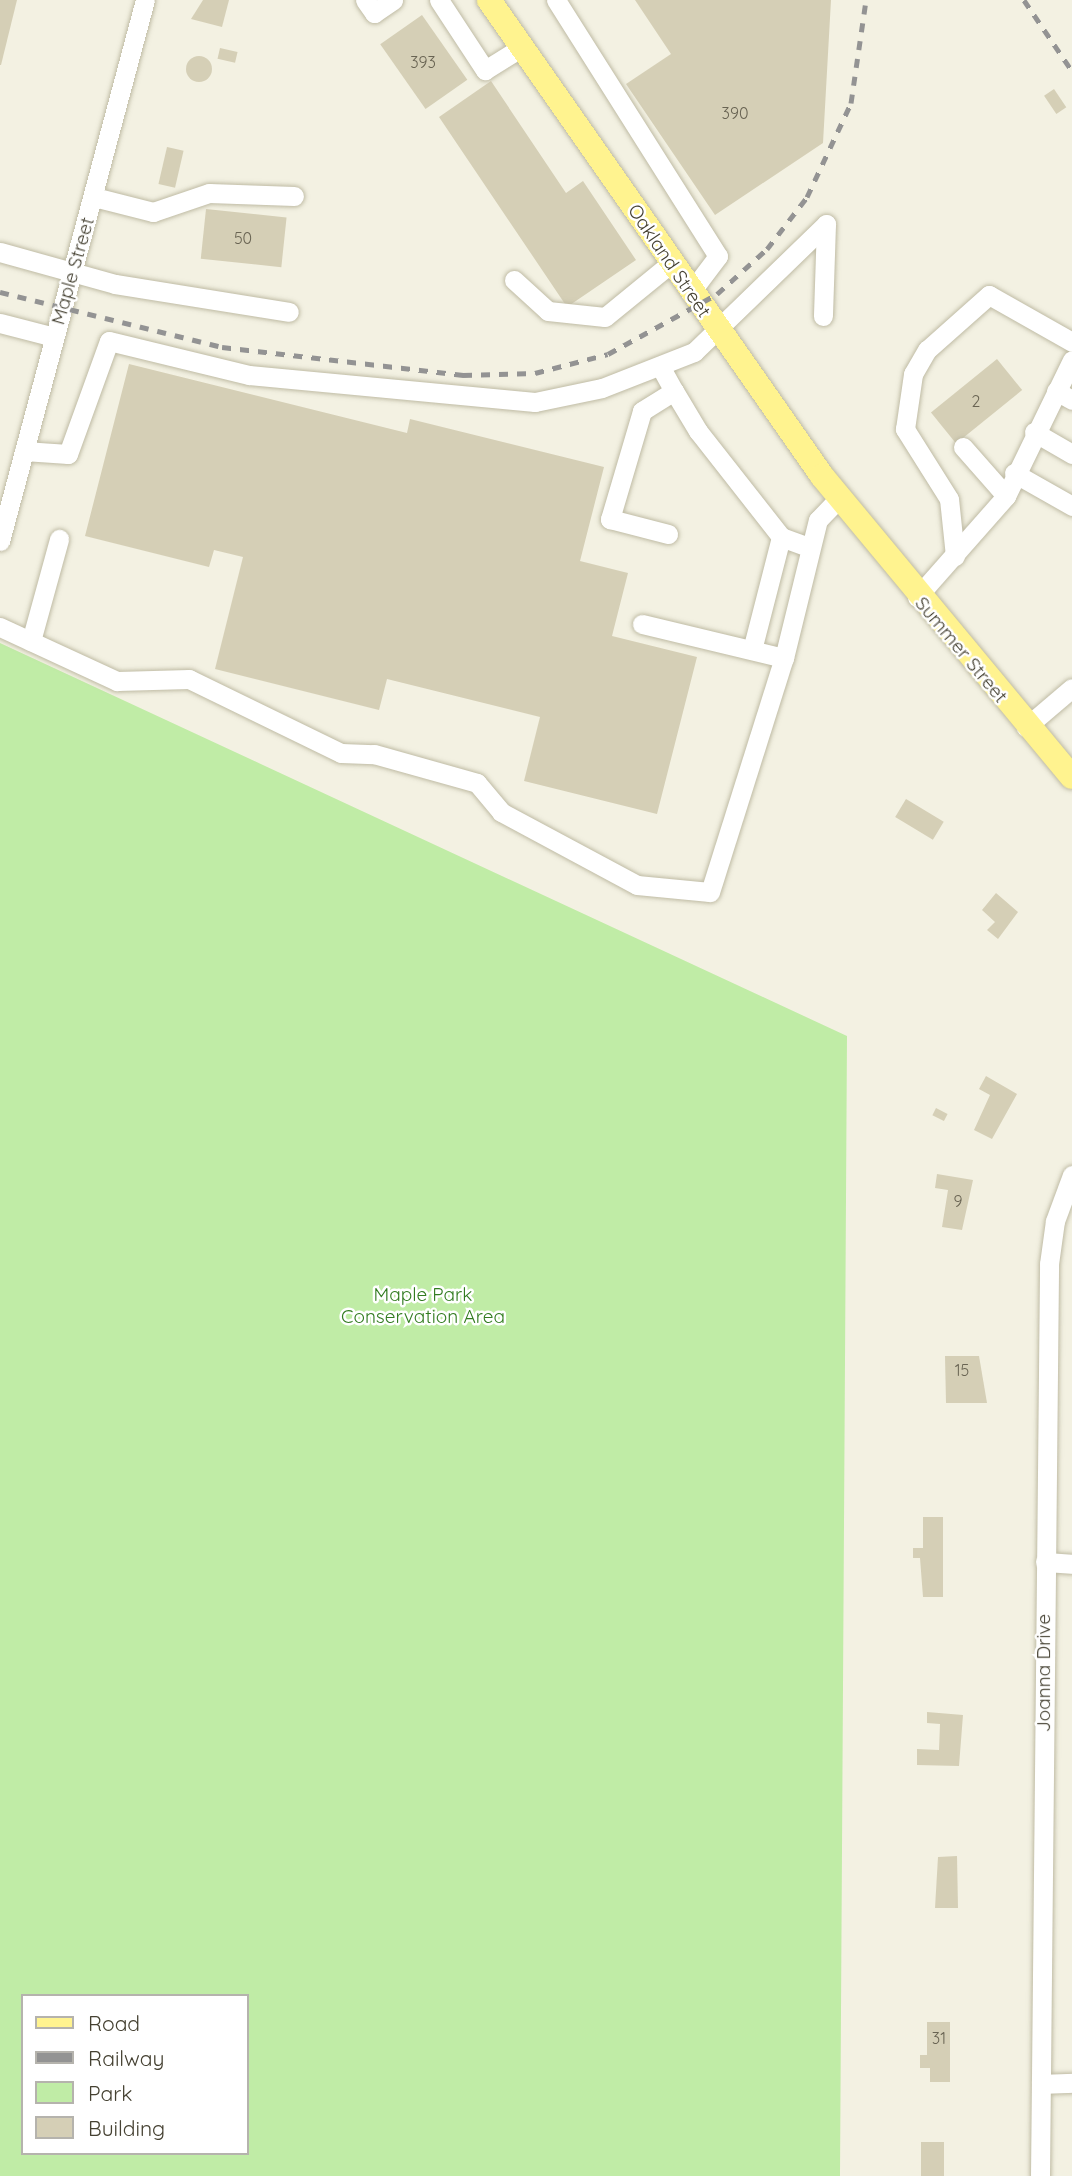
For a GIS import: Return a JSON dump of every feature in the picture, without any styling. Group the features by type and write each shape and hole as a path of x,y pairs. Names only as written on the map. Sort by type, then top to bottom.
{"main road":[{"name":"Oakland Street","path":"489,0 716,330 855,519"},
{"name":"Summer Street","path":"855,519 1026,727 1072,777"}],"street":[{"name":"Maple Street","path":"0,539 145,0"},
{"path":"365,0 374,13 393,0"},
{"path":"439,0 485,70 522,47"},
{"path":"555,0 718,256 690,293"},
{"path":"94,197 153,212 209,193 295,196"},
{"path":"24,451 68,454 109,341 249,375 535,401 602,388 694,352 826,224 823,316"},
{"path":"0,252 74,271 289,312"},
{"path":"514,280 548,311 605,317 670,264"},
{"path":"955,556 949,499 905,429 904,402 920,362 989,295 1072,342"},
{"path":"0,323 54,337"},
{"path":"917,597 1006,496 1014,472 1034,432 1064,396 1072,360"},
{"path":"660,366 698,432 781,537 809,547"},
{"path":"668,534 610,519 642,411 674,391"},
{"path":"1034,432 1072,454"},
{"path":"963,447 1006,496"},
{"path":"1014,472 1072,506"},
{"path":"0,627 117,681 189,679 341,753 374,754 477,783 501,812 637,885 710,892 784,658 809,547 818,520 839,498"},
{"path":"752,650 781,537"},
{"path":"31,641 59,539"},
{"path":"642,624 784,658"},
{"path":"1026,727 1072,688"},
{"name":"Joanna Drive","path":"1040,2176 1049,1264 1055,1221 1072,1175"},
{"path":"1045,1562 1072,1564"},
{"path":"1041,2084 1072,2082"}],"green space":[{"name":"Maple Park Conservation Area","path":"0,643 847,1036 840,2176 0,2176"}],"building":[{"path":"0,0 17,0 1,65 0,65"},
{"path":"203,0 229,0 222,27 191,19"},
{"path":"635,0 831,0 823,143 715,215 626,84 671,54"},
{"path":"422,15 467,80 426,109 380,44"},
{"path":"220,48 238,52 235,63 218,59"},
{"path":"199,56 208,60 212,69 208,78 199,82 190,78 186,69 190,60"},
{"path":"491,81 566,193 583,181 636,260 567,307 439,117"},
{"path":"1054,89 1066,107 1056,114 1044,96"},
{"path":"167,147 184,151 175,188 158,184"},
{"path":"206,209 287,217 281,267 201,259"},
{"path":"997,359 1022,390 956,444 931,412"},
{"path":"129,364 407,433 410,419 604,467 580,561 628,573 612,636 697,657 657,814 524,781 540,717 387,679 379,710 215,669 243,557 214,550 209,567 85,536"},
{"path":"906,799 944,822 933,840 895,817"},
{"path":"996,893 1018,912 998,939 987,930 995,922 982,910"},
{"path":"986,1076 1017,1094 992,1139 974,1130 990,1095 979,1089"},
{"path":"936,1108 948,1114 944,1121 932,1115"},
{"path":"937,1174 973,1180 962,1230 942,1227 948,1190 935,1188"},
{"path":"945,1356 979,1356 987,1403 946,1403"},
{"path":"923,1517 943,1517 943,1597 923,1597 920,1558 913,1558 913,1548 923,1548"},
{"path":"927,1712 963,1715 959,1766 917,1765 917,1749 939,1750 940,1724 927,1723"},
{"path":"957,1856 958,1908 935,1908 938,1857"},
{"path":"927,2022 950,2022 950,2082 930,2082 930,2068 920,2068 920,2055 927,2055"},
{"path":"921,2142 944,2142 944,2176 921,2176"}],"railway":[{"path":"0,292 222,347 463,375 535,373 608,354 717,294 767,249 807,197 851,103 866,0"},
{"path":"1024,0 1072,71"}]}
